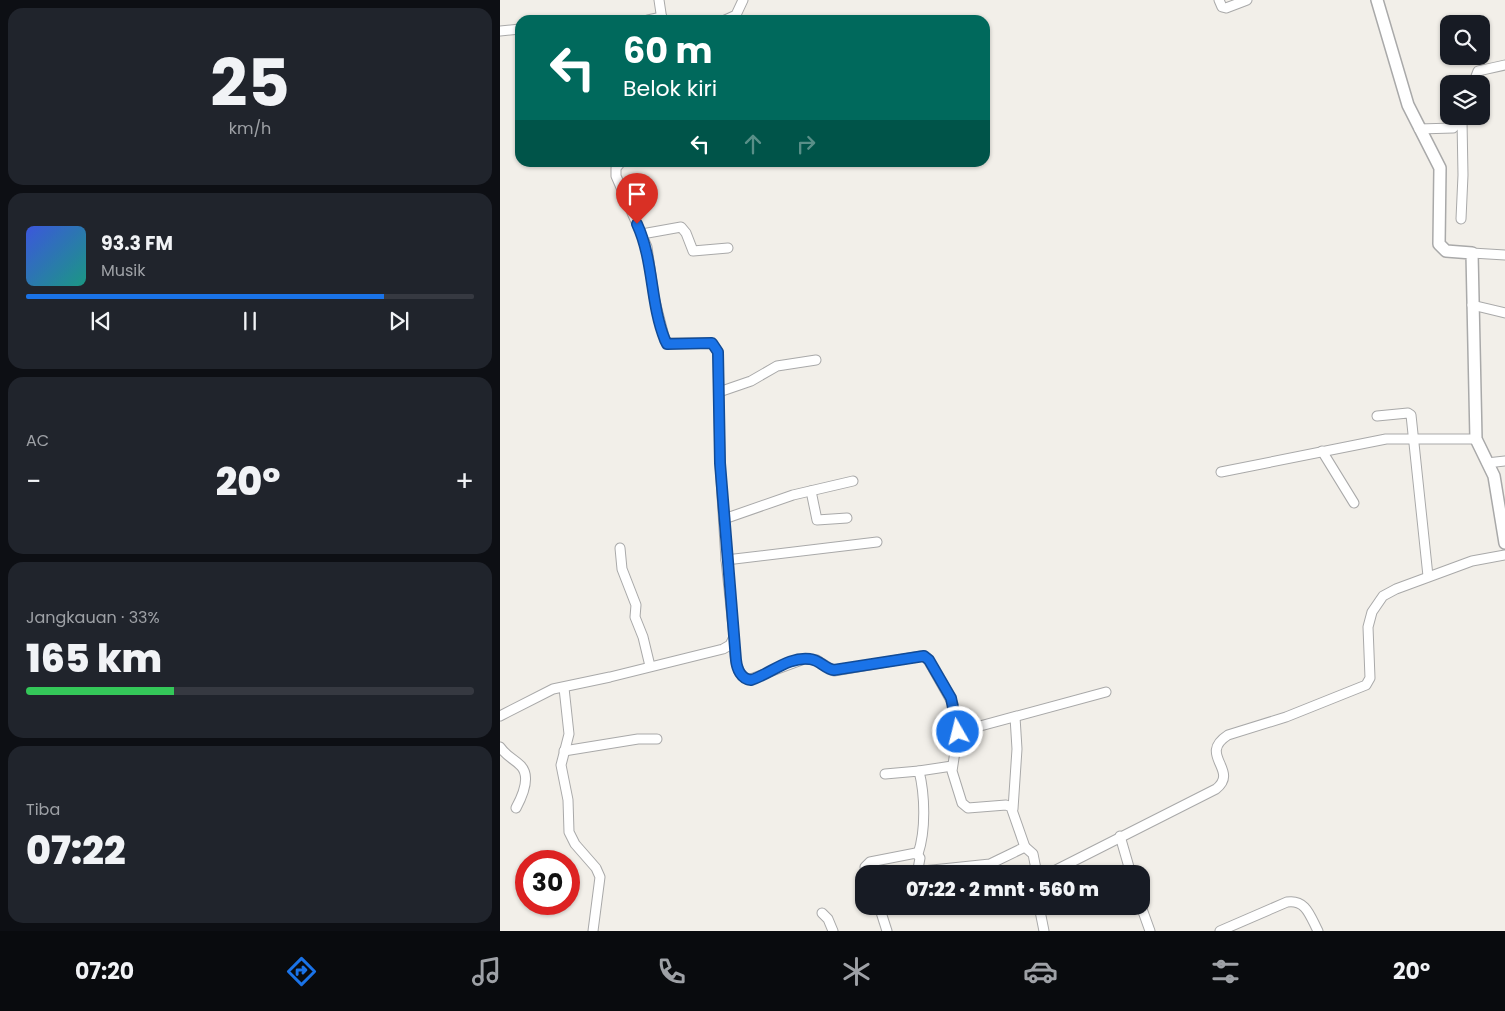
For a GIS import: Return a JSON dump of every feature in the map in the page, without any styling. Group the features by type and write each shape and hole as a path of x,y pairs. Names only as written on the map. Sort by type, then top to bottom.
{"street":[{"path":"659,0 661,15"},
{"path":"734,15 743,0"},
{"path":"1219,0 1222,7 1226,8 1247,0"},
{"path":"1377,0 1405,97 1419,129 1440,168 1439,244 1446,252 1505,255"},
{"path":"500,31 515,30"},
{"path":"1476,75 1478,71 1505,65"},
{"path":"1419,129 1447,129 1454,125"},
{"path":"1461,219 1464,175 1464,125"},
{"path":"617,167 616,176 648,252 654,297 665,340 671,344 709,342 715,345 719,356 719,444 726,560 736,664 742,676 748,680 804,659 818,660 827,668 834,670 924,656 929,660 951,698 958,732 952,766 953,778 966,807 1006,805 1013,809"},
{"path":"642,234 681,227 686,233 693,250 728,248"},
{"path":"1472,253 1476,439 1501,494 1505,543"},
{"path":"1472,304 1505,313"},
{"path":"719,392 751,381 777,366 816,360"},
{"path":"1377,416 1410,414 1428,576"},
{"path":"1221,472 1363,442 1412,438 1476,439"},
{"path":"1322,450 1354,503"},
{"path":"1487,462 1505,461"},
{"path":"724,519 785,497 853,481"},
{"path":"811,491 817,520 847,518"},
{"path":"726,560 877,542"},
{"path":"620,548 622,569 636,605 635,617 644,637 650,666"},
{"path":"1065,865 1120,836 1183,807 1220,786 1224,774 1215,749 1220,741 1228,735 1286,717 1366,685 1370,678 1368,627 1372,612 1380,600 1390,592 1428,576 1472,561 1505,555"},
{"path":"500,716 546,692 723,649 730,645 734,638"},
{"path":"564,688 569,734 561,765 568,800 569,832 575,844 596,868 600,877 593,931"},
{"path":"958,732 1106,692"},
{"path":"1015,717 1016,787 1013,809 1025,847 1033,854 1035,865"},
{"path":"564,751 638,739 657,739"},
{"path":"500,747 509,759 519,764 523,770 524,791 516,808"},
{"path":"885,774 952,766"},
{"path":"919,771 924,804 922,840 918,854 920,858 917,866 923,871 990,864 1025,847"},
{"path":"1120,836 1128,865"},
{"path":"867,865 870,862 918,854"},
{"path":"1220,931 1287,902 1296,901 1302,903 1318,931"},
{"path":"822,912 828,919 832,931"},
{"path":"882,915 887,931"},
{"path":"1041,915 1044,931"},
{"path":"1144,915 1150,931"}],"route":[{"path":"637,224 647,247 654,297 663,336 667,344 709,342 715,345 719,356 719,444 726,560 736,660 740,673 748,680 751,680 783,665 809,658 818,660 827,668 834,670 924,656 929,660 951,698 958,732"}]}
